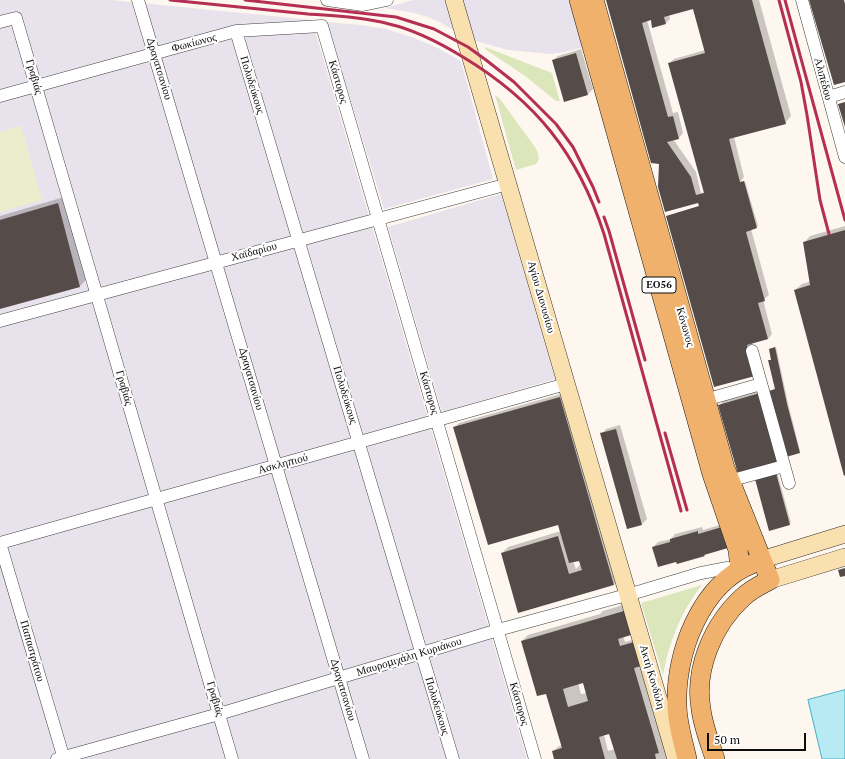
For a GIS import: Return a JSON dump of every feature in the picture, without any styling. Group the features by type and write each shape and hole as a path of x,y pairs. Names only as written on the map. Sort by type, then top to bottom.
{"main road":[{"name":"Αγίου Διονυσίου","path":"454,0 628,595"},
{"name":"Κόνωνος","path":"579,0 712,474 738,550 740,569"},
{"name":"Κόνωνος","path":"594,0 705,400 729,481 770,580"},
{"path":"687,759 677,706 678,678 683,651 696,620 711,597 731,574 740,569 761,560 845,534"},
{"path":"715,759 701,709 700,679 706,656 718,629 734,606 755,587 770,580 845,557"},
{"name":"Ακτή Κονδύλη","path":"628,595 676,759"}],"street":[{"name":"Δραγατσανίου","path":"138,0 364,759"},
{"path":"327,0 364,5 386,0"},
{"name":"Αλιπέδου","path":"802,0 845,157"},
{"name":"Γραβιάς","path":"0,22 16,18 232,759"},
{"name":"Φωκίωνος","path":"0,96 236,32 322,26"},
{"name":"Κάστορος","path":"322,26 535,759"},
{"name":"Πολυδεύκους","path":"236,32 360,443 453,759"},
{"path":"828,97 845,92"},
{"name":"Χαϊδαρίου","path":"0,321 508,184"},
{"path":"752,351 789,483"},
{"name":"Ασκληπιού","path":"0,543 566,384"},
{"path":"705,400 761,384"},
{"path":"729,481 784,466"},
{"name":"Παπαστράτου","path":"0,543 61,758"},
{"name":"Μαυρομιχάλη Κυριάκου","path":"61,758 219,714 498,630 628,595 701,573 727,568 740,569"}],"shaded area":[{"path":"0,0 111,0 312,20 527,759 0,759"},
{"path":"413,0 445,0 455,31 428,17 385,8"},
{"path":"461,0 574,0 584,47 551,54 508,50 472,40"},
{"path":"327,22 386,29 412,37 438,48 461,61 493,179 384,209"},
{"path":"501,194 555,379 442,412 388,227"}],"green space":[{"path":"485,47 552,73 560,101 556,101 525,76 485,49"},
{"path":"495,95 500,99 535,147 539,158 536,164 516,170"},
{"path":"21,126 42,200 0,212 0,132"},
{"path":"702,585 688,605 677,627 672,639 663,675 641,603"}],"water":[{"path":"845,690 845,759 822,759 808,700"}],"building":[{"path":"606,0 752,0 786,124 729,139 740,182 744,181 757,228 746,232 765,301 758,303 768,339 747,345 755,376 714,387 666,216 699,206 698,203 665,212 658,187 659,164 651,163","holes":["693,9 705,53 668,63 704,193 696,195 691,177 667,142 679,139 673,116 668,117 642,23 651,20 652,28 666,24 664,17"]},
{"path":"809,0 844,0 845,82 834,85"},
{"path":"576,53 588,95 564,102 552,60"},
{"path":"845,102 845,127 838,104"},
{"path":"58,203 80,287 0,309 0,220"},
{"path":"845,230 844,476 794,290 810,285 803,242"},
{"path":"775,347 787,404 800,453 786,457 769,391 775,389 768,360 771,360 769,349"},
{"path":"760,393 779,463 738,474 718,405"},
{"path":"560,397 614,585 518,613 501,553 558,536 569,574 582,570 579,561 569,563 558,525 488,545 453,427"},
{"path":"616,429 642,525 627,529 600,433"},
{"path":"776,473 790,525 769,531 755,479"},
{"path":"722,527 728,548 677,564 676,562 658,567 652,547 670,542 670,539 698,531 698,534"},
{"path":"845,568 845,576 840,577 838,570"},
{"path":"624,611 631,635 618,639 620,646 634,642 641,666 634,668 659,753 655,754 656,759 617,759 609,734 599,737 605,759 554,759 552,751 562,748 546,694 537,696 521,641","holes":["583,683 588,701 568,707 563,689"]}],"railway":[{"path":"170,0 359,18 409,30 428,38 463,57 489,74 533,111 567,154 581,179 604,234 681,511"},
{"path":"245,0 396,17 434,29 468,47 514,82 556,124 573,147 599,202"},
{"path":"779,0 801,82 820,200 829,234"},
{"path":"785,0 845,220"},
{"path":"604,217 645,360"},
{"path":"665,433 687,510"}]}
